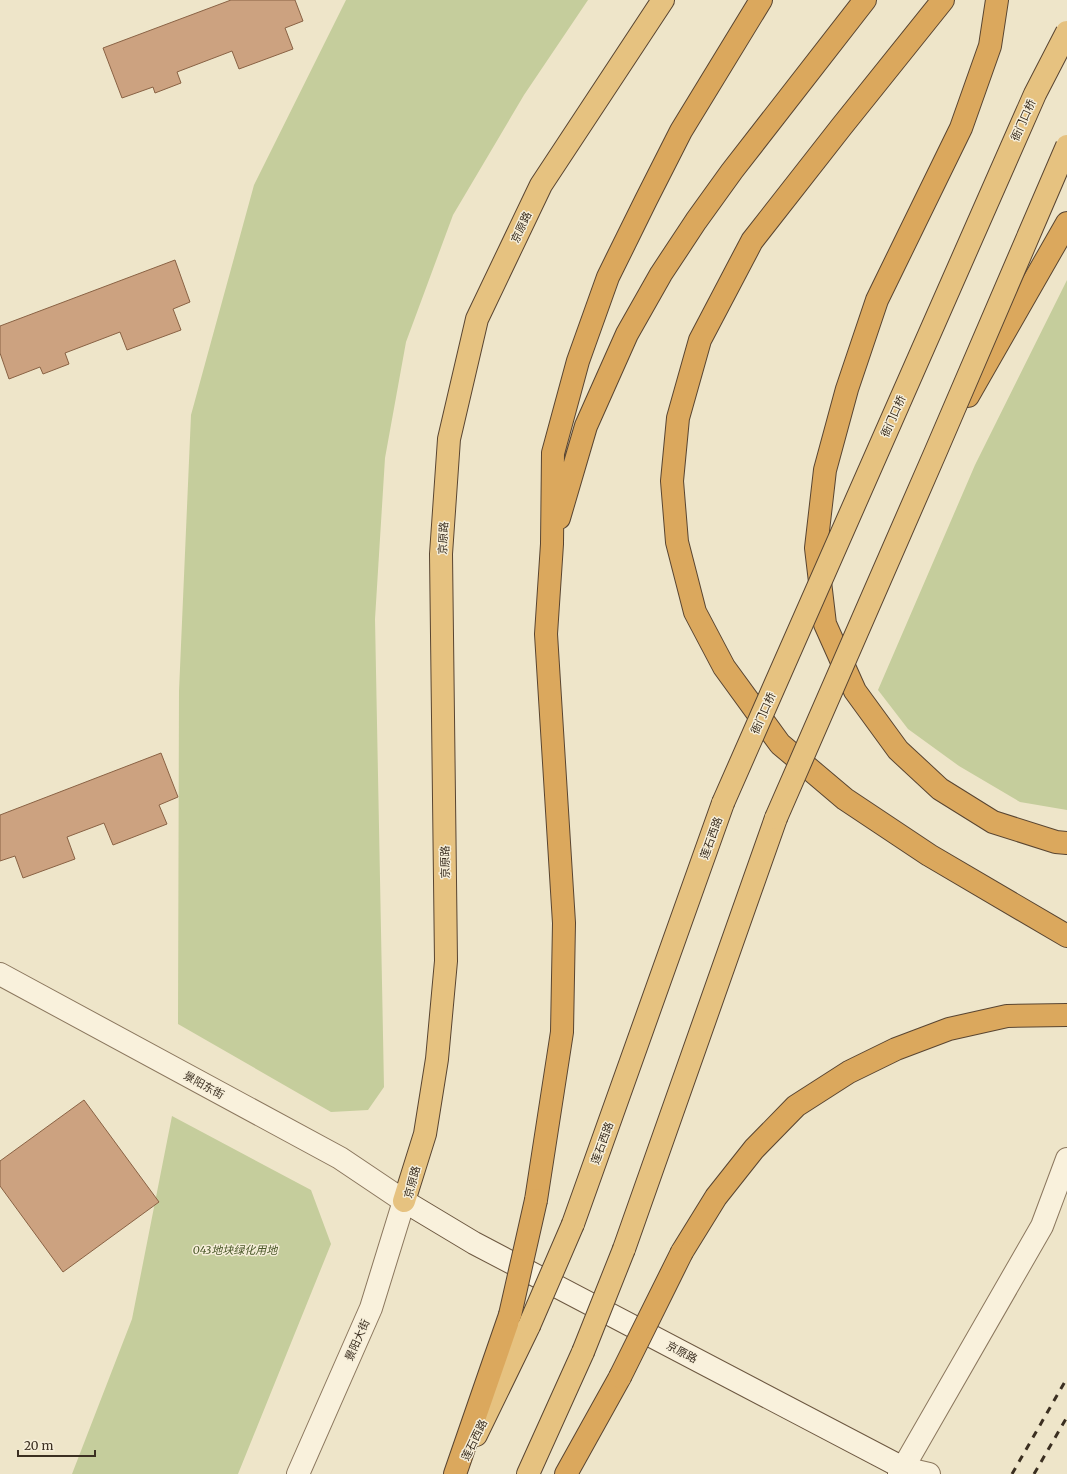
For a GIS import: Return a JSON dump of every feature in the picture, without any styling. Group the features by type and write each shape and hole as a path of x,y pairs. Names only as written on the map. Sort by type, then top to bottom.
{"highway":[{"name":"京原路","path":"404,1202 425,1134 437,1060 446,961 441,554 449,438 477,319 541,185 663,0"},
{"path":"456,1474 510,1315 536,1200 562,1032 564,923 546,634 552,544 553,453 578,361 608,277 681,132 761,0"},
{"path":"552,544 586,426 627,334 661,274 696,221 732,171 865,0"},
{"path":"943,0 752,241 700,340 678,418 672,481 677,542 694,612 724,667 780,744 845,800 929,855 1067,936"},
{"path":"997,0 990,46 961,128 877,300 847,389 825,470 816,548 825,624 856,691 898,750 940,790 993,822 1056,842 1067,843"},
{"name":"衙门口桥","path":"724,803 1034,94 1067,32"},
{"path":"528,1474 583,1352 624,1250 776,818 1067,146"},
{"path":"936,451 1067,223"},
{"name":"莲石西路","path":"456,1474 529,1326 573,1224 724,803"},
{"path":"566,1474 620,1377 682,1252 716,1197 754,1149 796,1106 849,1072 896,1049 949,1029 1007,1016 1067,1015"}],"street":[{"name":"景阳东街","path":"0,974 340,1158 404,1202"},
{"path":"903,1472 1042,1226 1067,1159"},
{"name":"京原路","path":"404,1202 474,1244 903,1472 929,1474"},
{"name":"景阳大街","path":"298,1474 371,1308 404,1202"},
{"path":"1042,1226 1067,1204"}],"green space":[{"path":"346,0 588,0 524,95 453,215 406,342 385,458 375,619 384,1087 368,1110 331,1112 178,1024 179,691 191,415 254,185"},
{"path":"1067,280 1067,810 1020,802 959,766 908,729 878,690 975,465"},
{"name":"043地块绿化用地","path":"172,1116 311,1190 331,1244 238,1474 72,1474 132,1319"}],"building":[{"path":"231,0 295,0 303,21 285,28 293,49 239,69 232,51 177,72 181,83 155,93 153,87 122,98 103,48"},
{"path":"175,260 190,302 173,309 181,330 127,350 120,332 65,353 69,364 43,374 40,367 9,379 0,353 0,326"},
{"path":"161,753 178,797 159,805 167,824 113,845 104,823 67,837 75,859 23,878 15,856 0,861 0,815"},
{"path":"84,1100 159,1202 63,1272 0,1186 0,1161"}],"railway":[{"path":"1012,1474 1067,1378"},
{"path":"1034,1474 1067,1417"}]}
